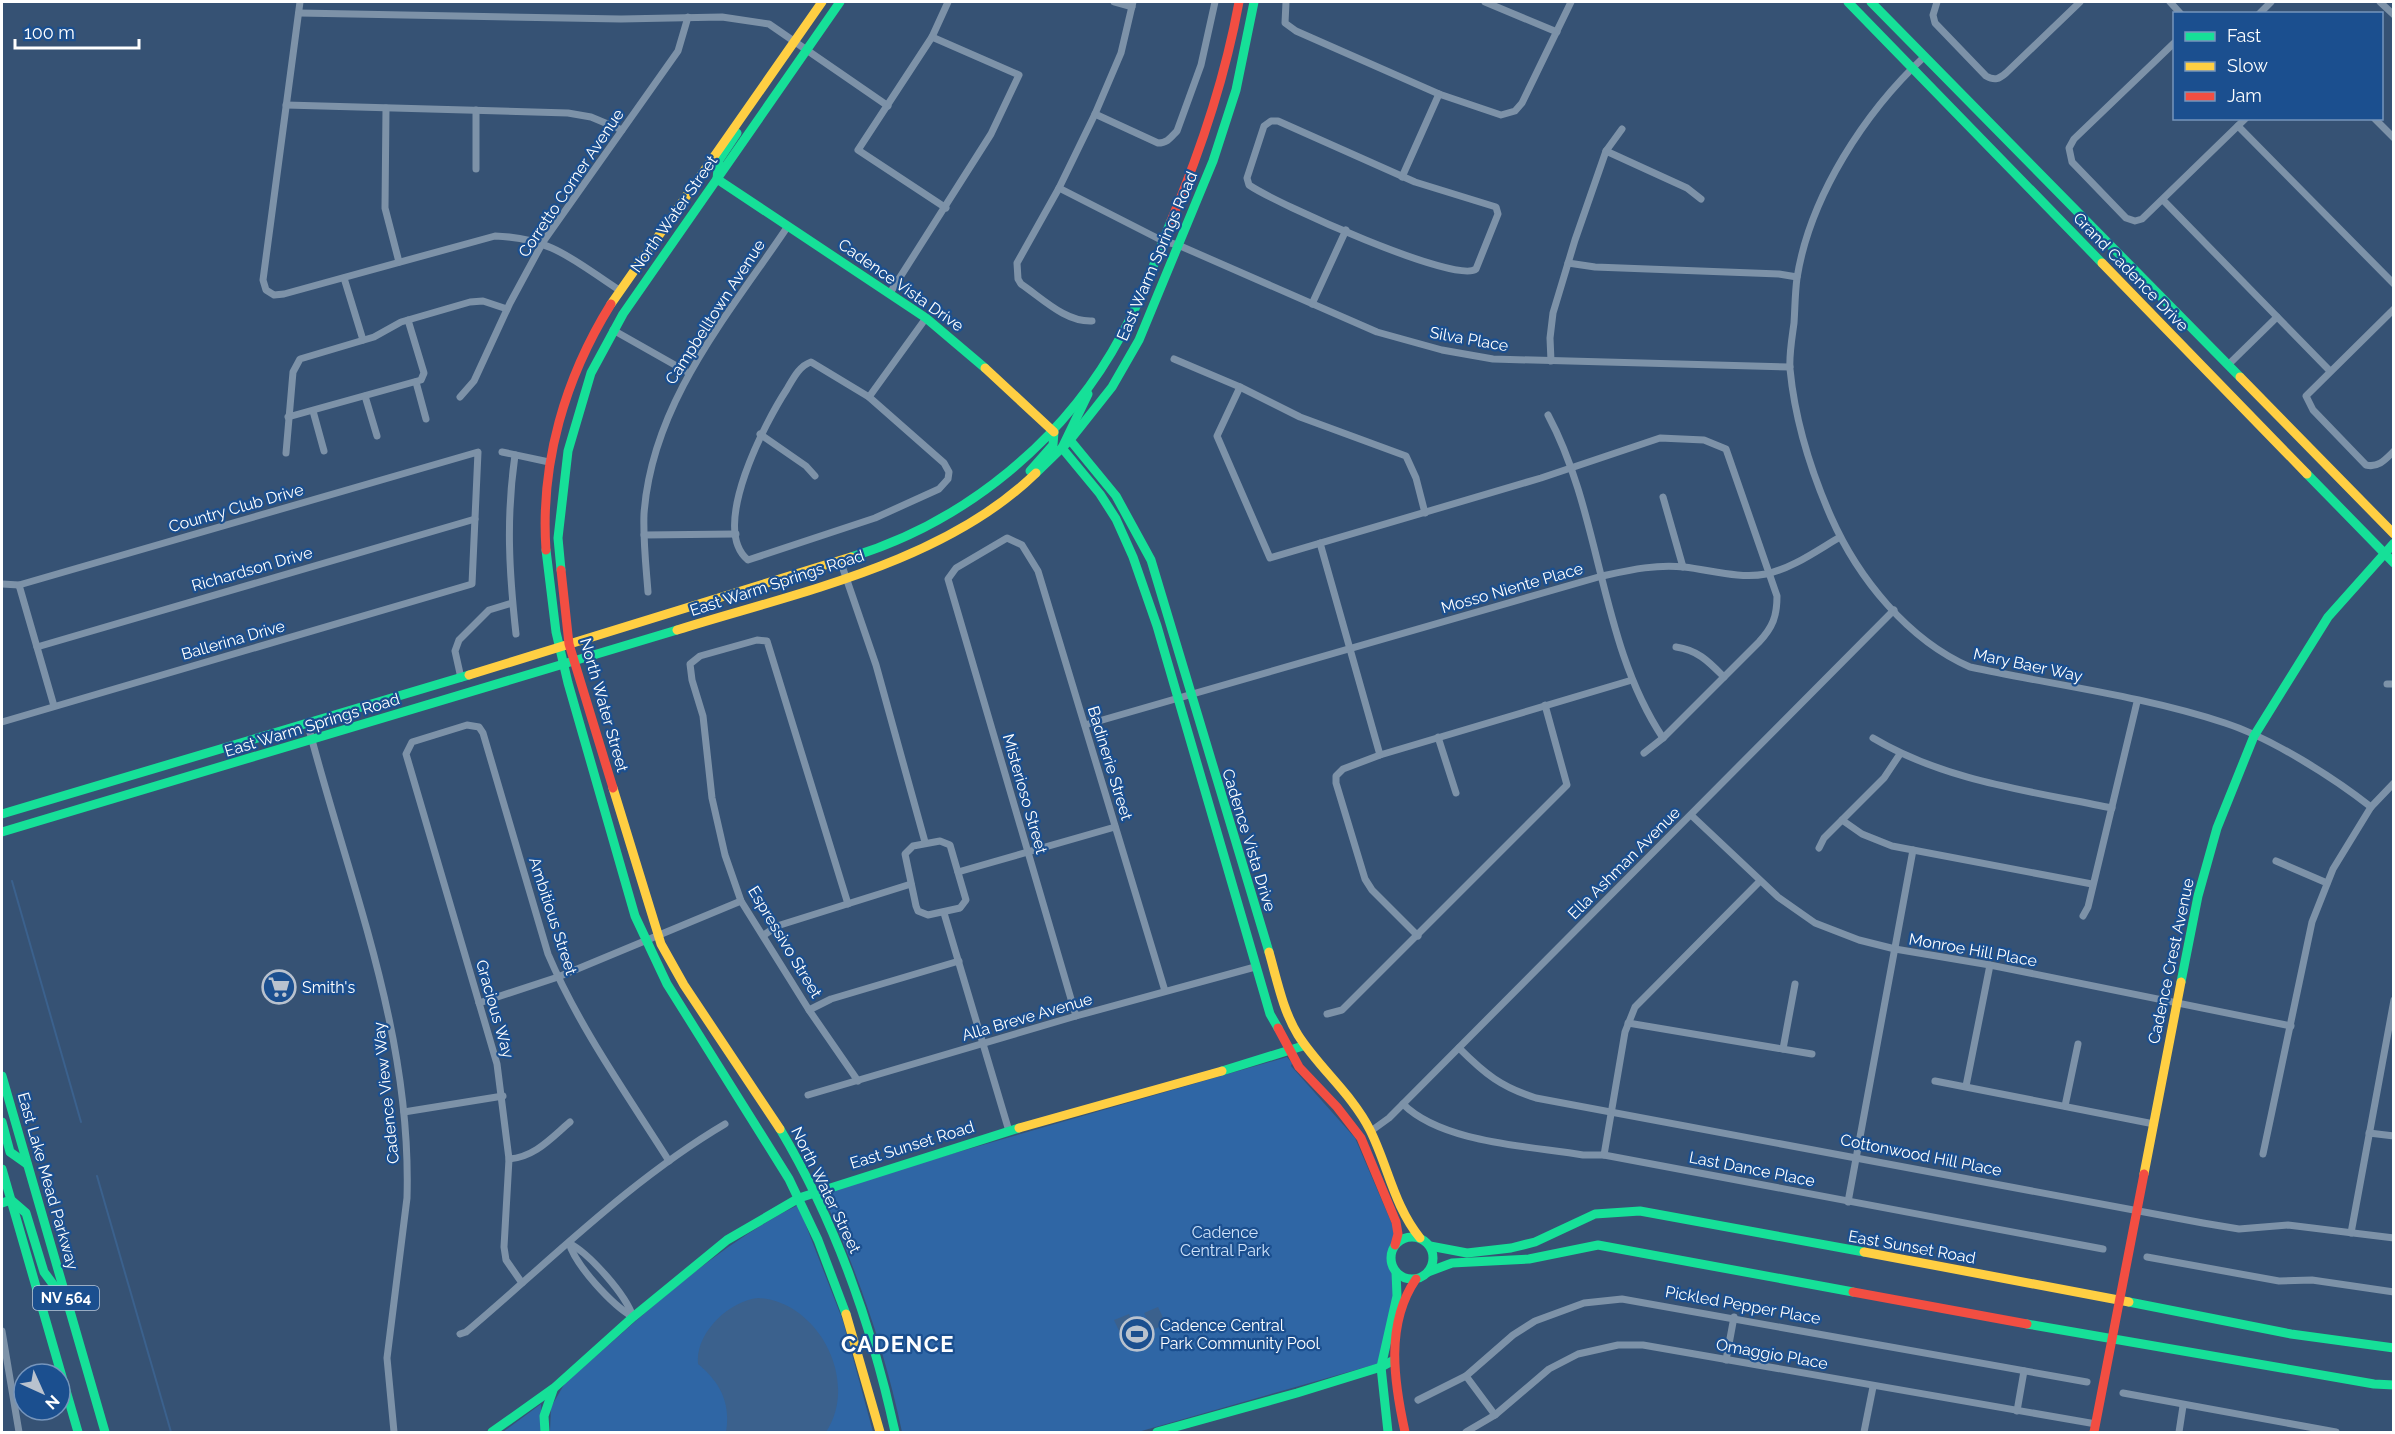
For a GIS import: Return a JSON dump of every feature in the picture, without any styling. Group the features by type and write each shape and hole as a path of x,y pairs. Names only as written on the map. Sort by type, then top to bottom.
{"main road":[{"name":"North Water Street","path":"822,2 619,290 588,343 575,371 558,421 549,462 543,501 544,559 549,605 563,665 625,884 644,939 665,980 765,1137 799,1198 823,1250 854,1334 880,1432"},
{"path":"829,20 829,11 834,2"},
{"name":"North Water Street","path":"840,2 613,330 599,356 581,402 563,477 559,548 569,644 657,934 679,976 779,1126 813,1192 855,1285 873,1337 895,1432"},
{"name":"East Warm Springs Road","path":"2,814 308,725 840,560 889,544 946,517 996,484 1054,432 1089,388 1122,335 1163,241 1210,122 1229,52 1239,2"},
{"name":"East Warm Springs Road","path":"2,832 575,662 846,577 896,560 941,540 1007,498 1070,440 1126,364 1150,316 1225,126 1245,56 1254,2"},
{"name":"Grand Cadence Drive","path":"1848,2 2394,563"},
{"name":"Grand Cadence Drive","path":"1871,2 2394,534"},
{"path":"717,179 719,160 737,132 741,117"},
{"name":"Cadence Vista Drive","path":"717,179 926,318 957,342 1054,432"},
{"path":"1062,448 1067,434 1081,414 1089,388"},
{"path":"1007,498 1050,448 1054,441 1054,432"},
{"name":"Cadence Vista Drive","path":"1070,440 1113,488 1136,527 1161,590 1282,1003 1303,1046 1346,1095 1371,1131 1403,1216 1420,1238"},
{"name":"Cadence Vista Drive","path":"1062,448 1100,494 1125,538 1157,626 1270,1014 1288,1052 1307,1078 1337,1107 1361,1138 1396,1222 1398,1234 1395,1245"},
{"name":"Cadence Crest Avenue","path":"2095,1428 2176,1002 2198,896 2217,828 2254,736 2328,617 2394,543"},
{"path":"168,766 172,782"},
{"name":"East Sunset Road","path":"492,1432 554,1388 633,1317 727,1240 799,1198 1009,1131 1303,1046"},
{"name":"East Lake Mead Parkway","path":"2,1076 105,1432"},
{"path":"2,1122 10,1152 27,1164"},
{"name":"NV 564","path":"2,1169 6,1202 78,1432"},
{"path":"6,1202 22,1206 28,1217 43,1271 68,1304"},
{"name":"East Sunset Road","path":"1430,1246 1440,1251 1452,1252 1512,1248 1536,1241 1590,1216 1614,1210 1640,1211 2319,1339 2394,1347"},
{"path":"1388,1432 1381,1367 1397,1296 1396,1272 1391,1259 1395,1245 1406,1237 1420,1238 1430,1246 1434,1260 1428,1272"},
{"path":"1405,1432 1397,1395 1394,1360 1403,1307 1409,1288 1416,1279 1450,1261 1530,1259 1572,1248 1598,1245 2112,1340 2374,1384 2394,1385"},
{"path":"1396,1272 1409,1279 1416,1279"},
{"path":"1157,1432 1381,1367 1394,1360"},
{"path":"545,1432 544,1416 554,1388"}],"street":[{"path":"300,2 263,279 268,292 282,294 495,236 520,237 543,242 619,290"},
{"path":"946,208 858,150 932,37 948,2"},
{"path":"1092,321 1080,321 1070,317 1022,284 1016,270 1017,262 1059,188 1095,114 1120,53 1132,4 1114,2"},
{"path":"1095,114 1158,143 1165,142 1177,131 1201,65 1215,2"},
{"path":"1286,2 1285,23 1296,31 1439,94 1501,115 1515,111 1522,103 1571,2"},
{"path":"1485,2 1557,32"},
{"path":"1937,2 1935,23 1992,80 1999,79 2006,73 2080,2"},
{"path":"2265,12 2271,2"},
{"path":"2380,2 2394,15"},
{"path":"299,13 621,19 722,17 769,24 888,106"},
{"name":"Corretto Corner Avenue","path":"460,397 474,381 507,309 543,242 678,51 688,17"},
{"path":"890,293 991,134 1019,75 932,37"},
{"path":"2173,45 2074,139 2069,148 2069,156 2126,218 2135,221 2142,219 2244,120"},
{"name":"Mary Baer Way","path":"1924,57 1882,100 1849,146 1818,209 1797,277 1790,367 1798,423 1812,473 1840,537 1868,581 1894,610 1930,644 1949,658 1970,667 2226,723 2338,781 2371,807"},
{"path":"1402,177 1439,94"},
{"path":"286,105 579,114 622,130"},
{"path":"386,108 385,208 399,262"},
{"path":"476,110 476,169"},
{"path":"2376,120 2394,138"},
{"path":"1271,121 1278,121 1402,177 1497,207 1498,214 1476,269 1472,273 1418,261 1249,185 1247,178 1264,126 1271,121"},
{"path":"2238,126 2394,284"},
{"path":"1551,362 1550,338 1553,313 1568,263 1606,151 1622,129"},
{"path":"1606,151 1687,188 1701,199"},
{"name":"Silva Place","path":"1059,188 1163,241 1178,245 1377,332 1442,350 1493,359 1551,362 1790,367"},
{"path":"2163,200 2329,370"},
{"name":"Campbelltown Avenue","path":"648,592 644,535 653,462 668,416 689,373 788,226"},
{"path":"1312,304 1346,230"},
{"path":"1568,263 1595,267 1779,274 1797,277"},
{"path":"344,278 363,340"},
{"path":"286,453 293,372 297,362 363,340 408,320 477,301 507,309"},
{"path":"2394,309 2329,370 2306,396 2313,410 2366,465 2373,466 2394,451"},
{"path":"2228,365 2277,317"},
{"path":"868,397 926,318"},
{"path":"288,417 423,379 424,373 408,320"},
{"path":"613,330 689,373"},
{"path":"1174,359 1240,387 1300,417 1406,456 1416,478 1425,513"},
{"path":"811,362 868,397 944,463 949,476 939,489 875,518 748,560 741,552 736,534 742,482 760,434 799,370 811,362"},
{"path":"416,382 426,419"},
{"path":"1240,387 1217,436 1270,558 1425,513 1659,438 1683,437 1717,444 1726,449 1767,574 1777,596 1777,614 1772,628 1663,738 1644,753"},
{"path":"365,396 377,436"},
{"path":"314,411 324,451"},
{"path":"1548,415 1570,467 1632,680 1663,738"},
{"path":"760,434 806,466 815,476"},
{"name":"Country Club Drive","path":"2,584 19,585 478,452 475,519"},
{"path":"502,452 549,462"},
{"path":"515,455 508,531 516,634"},
{"path":"1663,497 1683,567"},
{"name":"Ballerina Drive","path":"2,722 472,584 475,519"},
{"name":"Richardson Drive","path":"37,647 475,519"},
{"path":"644,535 736,534"},
{"name":"Mosso Niente Place","path":"1085,725 1602,576 1646,566 1683,567 1747,576 1767,574 1791,566 1840,537"},
{"name":"Badinerie Street","path":"948,579 956,568 1007,538 1022,545 1038,571 1165,991"},
{"path":"1320,543 1380,755"},
{"path":"840,560 876,666 925,842"},
{"name":"Misterioso Street","path":"948,579 1076,1016"},
{"path":"19,585 54,706"},
{"path":"461,678 455,651 459,640 489,610 512,603"},
{"name":"Ella Ashman Avenue","path":"1371,1131 1403,1104 1894,610"},
{"name":"Espressivo Street","path":"848,904 766,641 757,640 700,656 690,664 692,680 703,716 711,794 725,855 741,901 809,1010 858,1081"},
{"path":"1676,647 1686,648 1704,657 1724,677"},
{"path":"1418,936 1372,890 1365,879 1336,783 1336,776 1343,770 1380,755 1632,680"},
{"path":"2083,916 2137,702"},
{"path":"1328,1014 1342,1010 1567,785 1545,705"},
{"name":"Cadence View Way","path":"308,725 387,997 404,1112 407,1198 387,1358 394,1432"},
{"name":"Ambitious Street","path":"409,746 412,742 467,725 479,727 486,740 548,954 558,977 578,1017 669,1161"},
{"path":"1438,737 1456,793"},
{"path":"1873,738 1900,754 1941,770 2112,808"},
{"name":"Gracious Way","path":"409,746 406,754 491,1039 503,1096 509,1159 504,1247 506,1260 522,1283"},
{"path":"1819,848 1842,820 1884,778 1900,754"},
{"path":"2264,1154 2312,922 2327,883 2371,807 2394,783"},
{"name":"Monroe Hill Place","path":"1691,815 1760,881 1815,923 1894,949 1990,965 2291,1026"},
{"path":"1842,820 1862,834 1892,846 2092,884"},
{"path":"958,872 1027,850 1115,827"},
{"path":"925,842 947,842 958,872 966,900 960,908 928,915 918,911 905,854 913,846 925,842"},
{"path":"1848,1202 1859,1157 1913,850"},
{"path":"2276,861 2327,883"},
{"path":"1604,1155 1628,1023 1635,1007 1760,881"},
{"path":"764,935 777,926 911,884"},
{"path":"479,1003 558,977 644,939 741,901"},
{"path":"944,913 1009,1131"},
{"path":"809,1010 831,999 959,961"},
{"path":"1966,1086 1990,965"},
{"name":"Alla Breve Avenue","path":"808,1095 1076,1016 1255,967"},
{"path":"1782,1049 1795,984"},
{"path":"2351,1233 2394,1000"},
{"path":"1628,1023 1812,1054"},
{"path":"2065,1107 2078,1044"},
{"name":"Cottonwood Hill Place","path":"1459,1048 1488,1077 1510,1090 1536,1098 2239,1229 2288,1225 2394,1238"},
{"path":"1935,1081 2154,1124"},
{"path":"404,1112 503,1096"},
{"name":"Last Dance Place","path":"1403,1104 1414,1114 1448,1132 1583,1155 1604,1155 2103,1249"},
{"path":"509,1159 536,1151 570,1122"},
{"path":"459,1334 466,1332 669,1161 725,1124"},
{"path":"2368,1133 2394,1136"},
{"path":"569,1243 580,1249 629,1305 633,1317"},
{"path":"2147,1257 2279,1281 2312,1280 2394,1292"},
{"name":"Pickled Pepper Place","path":"1418,1400 1466,1376 1513,1335 1551,1313 1584,1303 1622,1299 1734,1317 2087,1382"},
{"path":"1726,1360 1734,1317"},
{"path":"2,1331 19,1432"},
{"name":"Omaggio Place","path":"1466,1432 1495,1415 1549,1369 1578,1354 1618,1345 1643,1345 2017,1411 2095,1428"},
{"path":"2017,1411 2024,1371"},
{"path":"1466,1376 1495,1415"},
{"path":"1864,1432 1873,1387"},
{"path":"2123,1393 2183,1406 2336,1432"},
{"path":"2178,1432 2183,1406"}],"green space":[{"name":"Cadence Central Park","path":"1287,1057 1292,1063 1291,1066 1355,1138 1395,1231 1389,1260 1395,1289 1380,1363 1138,1432 902,1432 880,1347 862,1292 830,1211 826,1209 819,1195 844,1185"},
{"path":"798,1205 843,1321 873,1432 550,1432 551,1407 565,1383 648,1310 705,1264 735,1242"},
{"path":"541,1404 542,1432 503,1432"}],"shaded area":[{"path":"758,1298 780,1303 799,1313 815,1328 827,1347 835,1368 838,1390 835,1412 826,1432 726,1432 725,1402 718,1386 698,1364 699,1352 702,1341 716,1320 736,1305"},
{"path":"1158,1307 1166,1324 1152,1330 1144,1313"},
{"path":"1129,1314 1142,1341 1127,1348 1114,1320"}],"waterway":[{"path":"12,881 81,1122"},
{"path":"97,1176 171,1432"}],"traffic: fast":[{"path":"561,570 558,538 568,451 591,373 623,314 840,2"},
{"path":"1036,473 1070,440 1112,387 1139,340 1213,161 1236,90 1254,2"},
{"path":"1848,2 2102,263"},
{"path":"1871,2 2240,377"},
{"path":"737,133 719,160 717,179 926,318 985,368"},
{"path":"851,557 893,542 973,499 1009,472 1042,441 1072,408 1099,372 1122,334 1171,221"},
{"path":"1088,394 1062,448 1100,494 1116,519 1133,557 1157,626 1270,1014 1278,1028"},
{"path":"1030,471 1053,445 1054,432"},
{"path":"1070,440 1116,496 1151,560 1269,952"},
{"path":"2307,474 2394,563"},
{"path":"2181,982 2198,896 2217,828 2254,736 2328,617 2394,543"},
{"path":"546,550 556,632 568,683 635,916 667,984 789,1179 818,1240 846,1314"},
{"path":"2,832 677,630"},
{"path":"2,814 469,675"},
{"path":"1222,1071 1303,1046"},
{"path":"2,1076 105,1432"},
{"path":"2,1122 10,1152 27,1164"},
{"path":"492,1432 554,1388 633,1317 727,1240 799,1198 1019,1128"},
{"path":"780,1129 818,1201 850,1276 875,1353 895,1432"},
{"path":"2,1169 78,1432"},
{"path":"2,1203 11,1200 26,1213 44,1272 64,1299"},
{"path":"1430,1246 1467,1253 1511,1248 1535,1242 1595,1214 1640,1211 1864,1252"},
{"path":"1412,1237 1420,1238 1427,1243 1432,1250 1433,1258 1432,1266 1427,1273 1420,1278 1412,1279 1404,1278 1397,1273 1392,1266 1391,1258 1392,1250 1397,1243 1404,1238 1412,1237"},
{"path":"1428,1272 1452,1263 1529,1259 1598,1245 1853,1292"},
{"path":"1388,1432 1381,1367 1397,1296 1396,1272"},
{"path":"2129,1302 2291,1334 2394,1348"},
{"path":"2027,1324 2374,1384 2394,1385"},
{"path":"1157,1432 1297,1393 1381,1367 1394,1360"},
{"path":"545,1432 544,1416 553,1390"}],"traffic: slow":[{"path":"611,304 822,2"},
{"path":"2102,263 2307,474"},
{"path":"985,368 1054,432"},
{"path":"2240,377 2394,534"},
{"path":"677,630 818,588 913,552 958,530 999,504 1036,473"},
{"path":"469,675 851,557"},
{"path":"613,788 661,944 684,985 780,1129"},
{"path":"1269,952 1281,995 1293,1026 1306,1047 1363,1117 1404,1213 1420,1238"},
{"path":"2144,1174 2181,982"},
{"path":"1019,1128 1222,1071"},
{"path":"1864,1252 2129,1302"},
{"path":"846,1314 880,1432"}],"traffic: jam":[{"path":"1171,221 1211,113 1227,58 1239,2"},
{"path":"546,550 547,485 559,422 581,361 611,304"},
{"path":"561,570 569,644 613,788"},
{"path":"1278,1028 1299,1067 1337,1107 1361,1138 1396,1222 1398,1234 1395,1245"},
{"path":"2094,1432 2144,1174"},
{"path":"1405,1432 1395,1373 1396,1334 1406,1296 1416,1279"},
{"path":"1853,1292 2027,1324"}],"place":[{"name":"Smith's","path":"279,987"},
{"name":"Cadence Central Park Community Pool","path":"1137,1334"}],"district":[{"name":"CADENCE","path":"898,1344"}]}
